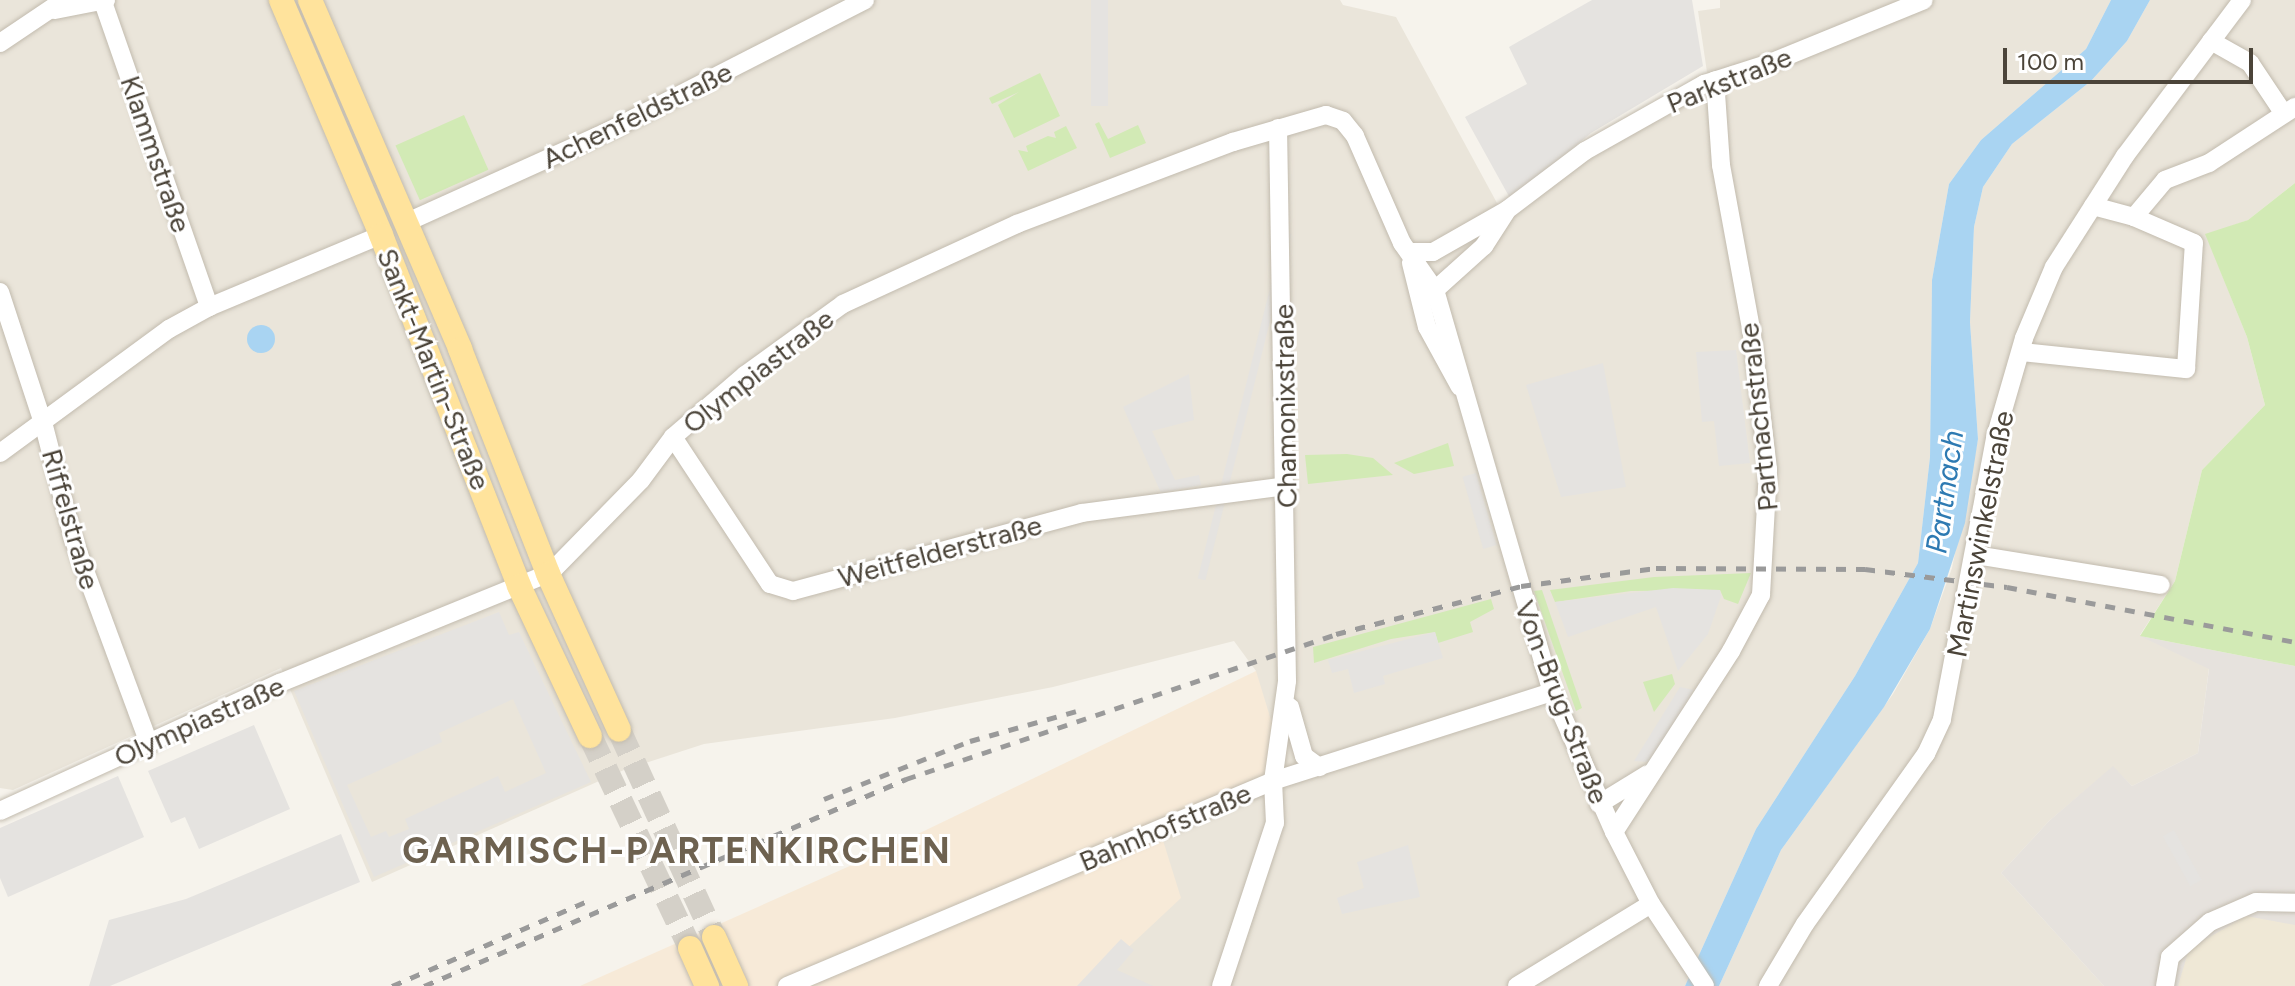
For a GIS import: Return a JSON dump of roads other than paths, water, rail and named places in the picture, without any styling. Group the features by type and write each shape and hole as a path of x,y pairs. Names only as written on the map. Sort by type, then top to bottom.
{"main road":[{"name":"Sankt-Martin-Straße","path":"281,0 381,235 519,586 590,736"},
{"name":"Sankt-Martin-Straße","path":"310,0 548,574 619,730"},
{"path":"714,937 736,986"},
{"path":"690,948 707,986"}],"street":[{"name":"Achenfeldstraße","path":"405,223 615,128 865,0"},
{"name":"Parkstraße","path":"1409,252 1433,252 1507,210 1608,136 1715,80 1770,63 1924,0"},
{"name":"Martinswinkelstraße","path":"1768,986 1805,924 1926,754 1942,719 1976,555 1995,438 2021,352 2054,267 2093,206 2242,0"},
{"name":"Klammstraße","path":"0,43 56,3 104,1 209,307"},
{"path":"2134,217 2165,180 2209,163 2290,110 2250,63 2211,41"},
{"name":"Partnachstraße","path":"1614,832 1731,651 1761,595 1769,501 1752,334 1721,165 1715,80"},
{"name":"Olympiastraße","path":"0,811 280,683 548,574 597,529 673,437 745,375 843,304 1017,224 1278,128 1326,115 1350,127 1409,252"},
{"name":"Chamonixstraße","path":"1221,986 1269,849 1277,809 1273,781 1287,684 1278,128"},
{"path":"2021,352 2186,369 2194,243 2134,217 2093,206"},
{"name":"Parkstraße","path":"1438,287 1484,246 1507,210"},
{"path":"0,453 44,426 145,345 209,307 381,235"},
{"name":"Von-Brug-Straße","path":"1409,252 1438,287 1465,397 1552,692 1599,804 1651,904 1685,960 1705,986"},
{"name":"Von-Brug-Straße","path":"1409,252 1427,327 1465,397"},
{"name":"Riffelstraße","path":"0,292 44,426 73,538 149,744"},
{"name":"Weitfelderstraße","path":"673,437 770,584 793,591 1082,513 1286,486"},
{"path":"1976,555 2161,585"},
{"name":"Chamonixstraße","path":"1287,684 1295,735 1304,756 1319,767"},
{"name":"Bahnhofstraße","path":"787,986 1273,781 1552,692"},
{"name":"Partnachstraße","path":"1599,804 1651,772"},
{"path":"2165,986 2170,957 2210,922 2256,902 2295,903"},
{"path":"1517,986 1651,904"}],"water":[{"name":"Partnach","path":"2111,0 2150,0 2127,41 2091,81 2012,144 1983,187 1974,227 1970,322 1978,439 1965,523 1930,629 1884,707 1781,850 1719,986 1685,986 1756,829 1855,676 1918,563 1930,457 1932,280 1949,184 1981,140 2086,49"},
{"path":"261,325 271,329 275,339 271,349 261,353 251,349 247,339 251,329"}],"tunnel":[{"path":"619,730 714,937"},
{"path":"590,736 690,948"}],"railway":[{"path":"424,986 906,779 1336,634 1521,586 1656,568 1865,569 2007,587 2295,642"},
{"path":"824,799 970,741 1080,710"},
{"path":"392,986 585,902"}],"district":[{"name":"GARMISCH-PARTENKIRCHEN","path":"677,851"}]}
